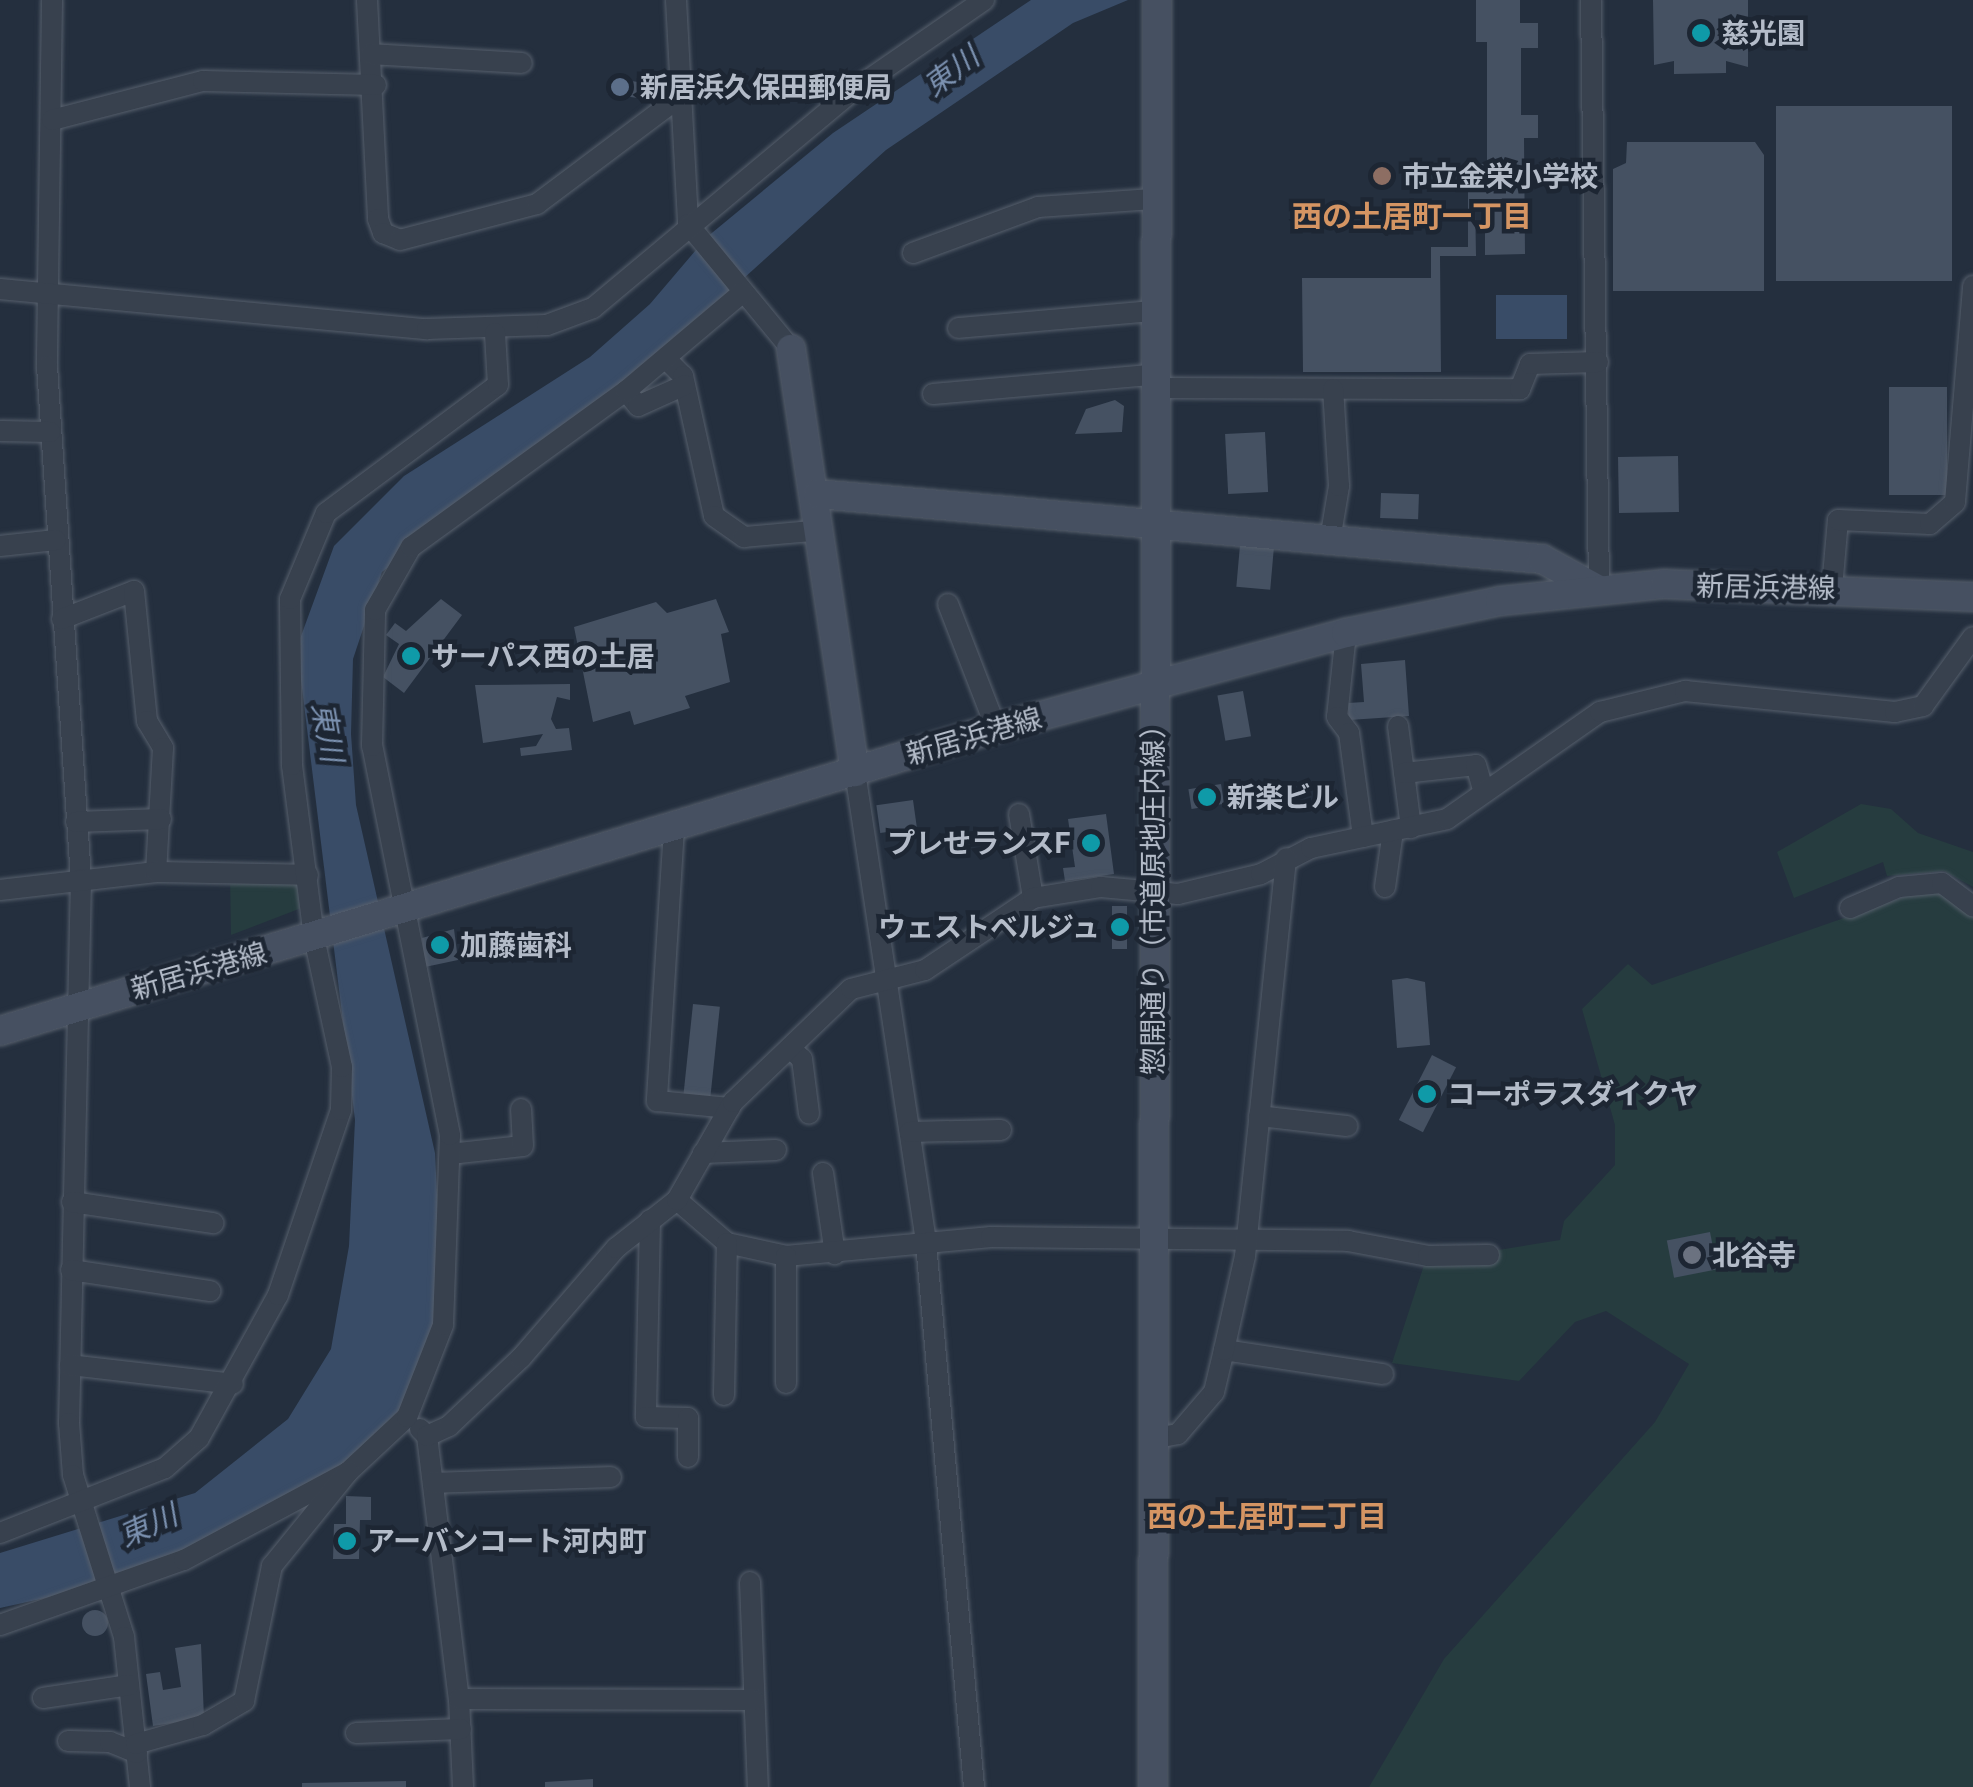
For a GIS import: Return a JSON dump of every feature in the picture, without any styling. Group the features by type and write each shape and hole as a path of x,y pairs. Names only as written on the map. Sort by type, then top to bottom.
{"street":[{"path":"52,0 50,432 80,879 70,1365 81,1504 129,1686 140,1787"},
{"path":"367,0 376,85 378,219 400,240 536,204 677,100"},
{"path":"676,0 677,100 692,229 791,349 818,494 855,772 926,1243 974,1787"},
{"path":"0,289 495,333 593,308 855,90 984,0"},
{"name":"惣開通り（市道原地庄内線）","path":"1154,1787 1153,898 1158,527 1151,311 1156,0"},
{"path":"818,494 1542,559 1599,590 1591,0"},
{"path":"371,54 522,64"},
{"path":"52,120 202,80 376,85"},
{"path":"913,253 1038,207 1153,199"},
{"path":"1832,588 1838,520 1930,524 1955,502 1973,286"},
{"path":"68,1741 110,1742 136,1748 203,1725 244,1702 272,1566 348,1472 407,1417 443,1325 450,1154 372,746 375,610 411,547 626,391 741,291"},
{"path":"958,328 1151,311"},
{"path":"0,1533 165,1468 198,1438 233,1384 278,1295 341,1110 342,1067 315,937 285,670 298,566 326,513 498,385 495,333"},
{"path":"666,358 685,385 714,516 744,536 822,530"},
{"path":"934,394 1152,382 1520,389 1530,364 1598,362"},
{"path":"626,391 638,406 685,385"},
{"path":"1330,540 1339,486 1333,388"},
{"path":"0,431 50,432"},
{"path":"0,546 56,540"},
{"name":"新居浜港線","path":"0,1030 996,728 1346,633 1599,590 1832,588 1973,597"},
{"path":"62,620 134,592 146,721 163,748 156,872"},
{"path":"948,604 996,728"},
{"path":"1346,633 1338,718 1348,733 1363,837"},
{"path":"427,1436 449,1426 521,1358 616,1248 677,1200 730,1108 851,989 925,970 1033,898 1101,887 1153,898 1261,874 1286,858 1447,819 1483,789 1600,712 1685,691 1895,712 1923,706 1973,637"},
{"path":"1386,887 1402,830 1404,774 1398,726"},
{"path":"1404,774 1476,764 1483,789"},
{"path":"1019,814 1033,898"},
{"path":"76,822 161,819"},
{"path":"674,828 657,1101 730,1108"},
{"path":"1156,1438 1178,1434 1214,1392 1224,1350 1260,1116 1286,858"},
{"path":"0,890 156,872 308,875"},
{"path":"1850,908 1900,887 1942,883 1973,906"},
{"path":"790,1048 802,1060 809,1114"},
{"path":"450,1154 523,1146 520,1109"},
{"path":"1260,1116 1347,1126"},
{"path":"910,1132 1001,1130"},
{"path":"704,1153 776,1150"},
{"path":"823,1174 835,1254"},
{"path":"677,1200 727,1243 786,1256 926,1243 1153,1237 1244,1238 1489,1255"},
{"path":"72,1202 214,1223"},
{"path":"650,1220 646,1417 688,1418 688,1457"},
{"path":"724,1395 727,1243"},
{"path":"786,1256 786,1383"},
{"path":"71,1270 210,1291"},
{"path":"1224,1350 1382,1374"},
{"path":"70,1365 233,1384"},
{"path":"407,1417 427,1436 459,1699 463,1787"},
{"path":"0,1625 106,1589 348,1472"},
{"path":"434,1483 612,1478"},
{"path":"750,1582 758,1787"},
{"path":"43,1698 129,1686"},
{"path":"459,1699 754,1700"},
{"path":"356,1733 460,1729"}],"green space":[{"path":"1861,804 1891,809 1918,833 1973,852 1973,887 1944,871 1887,876 1883,862 1794,898 1777,852"},
{"path":"230,875 299,878 304,907 231,935"},
{"path":"1933,887 1973,910 1973,1787 1369,1787 1444,1659 1655,1422 1689,1364 1606,1311 1575,1322 1519,1381 1392,1363 1425,1262 1560,1240 1564,1221 1615,1165 1615,1125 1582,1009 1628,964 1652,985"}],"water":[{"name":"東川","path":"1031,0 1128,0 1073,23 886,150 643,369 382,572 353,659 351,734 356,805 435,1153 442,1296 423,1362 400,1409 336,1471 234,1529 86,1589 0,1608 0,1553 195,1493 288,1419 331,1349 349,1246 355,1120 297,647 334,546 404,476 590,357 650,304 707,237 833,133"},
{"path":"1496,295 1567,295 1567,339 1496,339"}],"building":[{"path":"1476,0 1520,0 1520,23 1538,23 1538,48 1521,48 1521,115 1538,115 1538,138 1524,138 1525,254 1485,255 1485,199 1475,199 1476,256 1440,256 1441,372 1303,372 1302,278 1431,278 1431,247 1468,247 1468,164 1487,164 1487,42 1476,42"},
{"name":"慈光園","path":"1653,0 1748,0 1748,67 1726,61 1726,73 1674,74 1674,61 1654,65"},
{"path":"610,78 651,84 648,100 608,94"},
{"path":"1776,106 1952,106 1952,281 1776,281"},
{"path":"1627,142 1755,142 1764,155 1764,291 1613,291 1613,169 1626,163"},
{"path":"1889,387 1947,387 1947,495 1889,495"},
{"path":"1115,400 1124,406 1122,432 1075,434 1086,409"},
{"path":"1265,432 1268,492 1228,494 1225,434"},
{"path":"1678,456 1679,512 1619,513 1618,457"},
{"path":"1381,493 1419,494 1418,519 1380,518"},
{"path":"1240,545 1274,548 1270,590 1236,587"},
{"name":"サーパス西の土居","path":"441,599 462,615 404,693 383,677 399,644 386,635 395,623 406,631"},
{"path":"716,599 729,632 721,634 730,682 685,696 690,708 634,725 630,711 593,722 574,627 656,602 667,613"},
{"path":"1405,660 1409,716 1349,720 1348,703 1364,702 1361,664"},
{"path":"570,684 570,700 557,697 551,719 556,729 569,728 572,750 521,756 520,748 536,746 543,734 483,743 475,685"},
{"path":"1243,691 1251,736 1225,741 1217,696"},
{"name":"新楽ビル","path":"1221,784 1224,804 1192,809 1188,789"},
{"path":"913,800 917,828 880,833 876,805"},
{"name":"プレせランスF","path":"1106,814 1114,874 1065,881 1063,868 1075,867 1068,819"},
{"name":"ウェストベルジュ","path":"1112,906 1127,906 1127,949 1112,949"},
{"name":"加藤歯科","path":"454,929 458,960 425,967 422,938"},
{"path":"1392,980 1425,982 1430,1045 1397,1048"},
{"path":"693,1004 720,1007 710,1097 683,1095"},
{"name":"コーポラスダイクヤ","path":"1432,1055 1456,1067 1423,1132 1399,1120"},
{"name":"北谷寺","path":"1710,1232 1717,1269 1674,1278 1667,1240"},
{"name":"アーバンコート河内町","path":"346,1496 371,1497 371,1520 360,1520 359,1559 333,1559 334,1524 346,1524"},
{"path":"95,1610 104,1614 108,1623 104,1632 95,1636 86,1632 82,1623 86,1614"},
{"path":"201,1644 204,1718 153,1726 146,1674 160,1672 163,1690 181,1687 175,1648"},
{"path":"593,1779 593,1787 545,1787 545,1782"},
{"path":"406,1781 406,1787 302,1787 302,1783"}],"place":[{"name":"慈光園","path":"1701,33"},
{"name":"新居浜久保田郵便局","path":"620,87"},
{"name":"市立金栄小学校","path":"1382,176"},
{"name":"サーパス西の土居","path":"411,656"},
{"name":"新楽ビル","path":"1207,797"},
{"name":"プレせランスF","path":"1091,843"},
{"name":"ウェストベルジュ","path":"1120,927"},
{"name":"加藤歯科","path":"440,945"},
{"name":"コーポラスダイクヤ","path":"1427,1094"},
{"name":"北谷寺","path":"1692,1255"},
{"name":"アーバンコート河内町","path":"347,1541"}],"district":[{"name":"西の土居町一丁目","path":"1412,216"},
{"name":"西の土居町二丁目","path":"1267,1516"}]}
